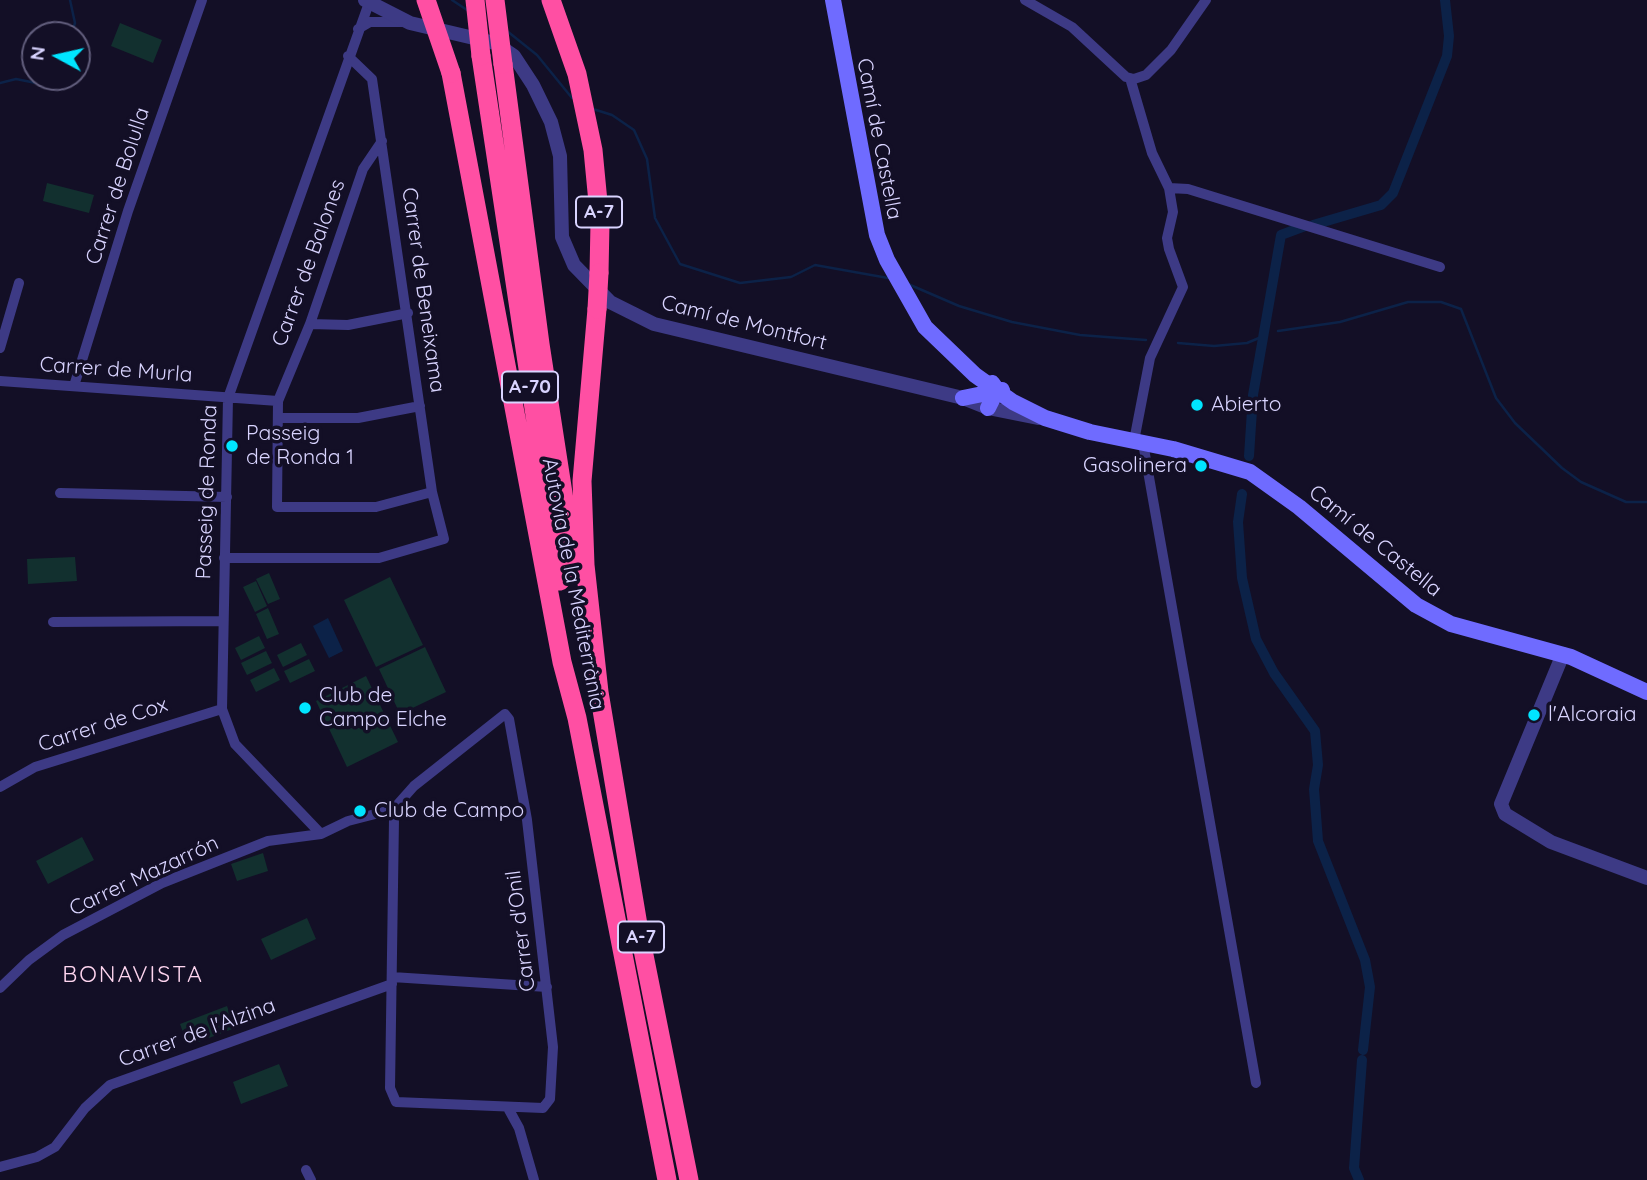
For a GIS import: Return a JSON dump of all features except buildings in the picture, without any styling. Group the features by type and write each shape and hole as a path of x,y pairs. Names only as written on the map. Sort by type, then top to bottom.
{"highway":[{"name":"Autovia de la Mediterrània","path":"426,0 451,73 562,662 577,718 667,1180"},
{"name":"A-70","path":"475,0 481,56 571,656 577,718"},
{"name":"A-70","path":"495,0 540,344 587,642 600,692"},
{"name":"Autovia de la Mediterrània","path":"551,0 571,52 593,150 600,223 597,309 582,481 585,565 600,692 641,938 689,1180"}],"main road":[{"name":"Camí de Castella","path":"833,0 870,209 887,260 906,295 936,339 975,375 997,390 1050,415 1104,428 1132,440 1200,456 1250,472 1299,507 1416,605 1451,624 1563,654 1647,692"},
{"name":"Camí de Castella","path":"920,317 960,352 1050,415"},
{"path":"960,352 997,390"},
{"path":"963,398 997,390"},
{"path":"988,408 997,390"}],"street":[{"name":"Carrer de Bolulla","path":"74,386 128,211 202,0"},
{"path":"1025,0 1072,27 1130,78 1152,153 1169,188 1173,212 1167,238 1183,287 1178,304 1150,358 1132,440 1256,1083"},
{"path":"1130,78 1146,75 1171,50 1206,0"},
{"name":"Camí de Montfort","path":"367,1 410,23 495,43 521,65 551,122 560,156 562,237 574,265 610,302 654,324 963,398 988,408 1050,415"},
{"name":"Passeig de Ronda","path":"321,834 235,744 222,709 221,621 228,398 367,1"},
{"path":"358,29 370,22 390,20 410,23"},
{"name":"Carrer de Beneixama","path":"225,558 379,558 444,539 432,492 372,79 348,55"},
{"name":"Carrer de Balones","path":"383,142 363,169 310,324 278,401 277,507 376,507 432,492"},
{"path":"1169,188 1200,193 1440,267"},
{"path":"0,348 19,283"},
{"path":"310,324 348,325 408,313"},
{"path":"963,398 970,393 975,375"},
{"name":"Carrer de Murla","path":"0,381 228,398"},
{"path":"228,398 278,401"},
{"path":"279,418 358,418 420,406"},
{"path":"60,493 226,496"},
{"path":"53,622 221,621"},
{"path":"1563,654 1501,804 1505,814 1551,842 1647,878"},
{"name":"Carrer de Cox","path":"0,787 35,767 222,709"},
{"name":"Carrer d'Onil","path":"398,804 414,786 505,714 509,719 527,820 553,1047 550,1099 542,1108 508,1108"},
{"path":"321,834 348,821 383,812 389,803 398,804 400,813 394,819 390,1088 396,1102 508,1108 519,1128 534,1180"},
{"path":"383,812 388,819 394,819"},
{"name":"Carrer Mazarrón","path":"0,988 29,960 63,935 151,889 268,841 321,834"},
{"name":"Carrer de l'Alzina","path":"0,1167 37,1157 55,1147 85,1108 110,1084 392,981 547,987"}],"green space":[{"path":"120,23 162,40 153,63 111,46"},
{"path":"47,183 94,195 89,213 43,201"},
{"path":"75,557 77,581 28,584 27,559"},
{"path":"269,573 280,599 268,604 256,579"},
{"path":"390,577 423,645 376,667 344,600"},
{"path":"256,581 267,606 255,612 243,587"},
{"path":"268,608 279,634 267,639 256,614"},
{"path":"259,636 265,648 241,660 235,648"},
{"path":"301,643 307,655 283,667 277,655"},
{"path":"425,647 446,692 400,714 379,669"},
{"path":"266,651 272,663 247,675 241,663"},
{"path":"309,659 315,671 290,683 284,671"},
{"path":"274,668 280,680 256,692 250,680"},
{"path":"366,676 398,742 347,767 316,701"},
{"path":"82,837 94,860 48,884 36,861"},
{"path":"263,853 268,871 237,881 231,864"},
{"path":"307,918 316,939 271,960 261,939"},
{"path":"227,1006 235,1028 188,1046 180,1024"},
{"path":"279,1064 288,1086 241,1104 233,1082"}],"water":[{"path":"328,618 343,651 329,658 313,626"}],"waterway":[{"path":"70,0 75,21"},
{"path":"452,0 470,12"},
{"path":"1313,225 1381,205 1393,193 1447,56 1449,36 1445,0"},
{"path":"507,31 537,55 572,98"},
{"path":"0,83 21,80"},
{"path":"593,109 612,115 634,130 647,159 655,218 680,264 740,283 791,277 815,265 888,278"},
{"path":"1249,456 1253,395 1281,235 1305,226"},
{"path":"908,284 959,306 1012,322 1080,335 1146,340"},
{"path":"1278,331 1340,322 1408,302 1441,302 1461,309 1496,398 1515,423 1562,468 1581,482 1626,502 1647,502"},
{"path":"1178,343 1214,346 1247,343 1259,338"},
{"path":"1242,494 1238,522 1242,578 1256,639 1274,673 1315,731 1318,765 1314,789 1318,841 1365,960 1370,987 1363,1050"},
{"path":"1359,1180 1354,1168 1362,1060"}],"place":[{"name":"Abierto","path":"1197,405"},
{"name":"Passeig de Ronda 1","path":"232,446"},
{"name":"Gasolinera","path":"1201,466"},
{"name":"Club de Campo Elche","path":"305,708"},
{"name":"l'Alcoraia","path":"1534,715"},
{"name":"Club de Campo","path":"360,811"}],"district":[{"name":"BONAVISTA","path":"133,975"}]}
